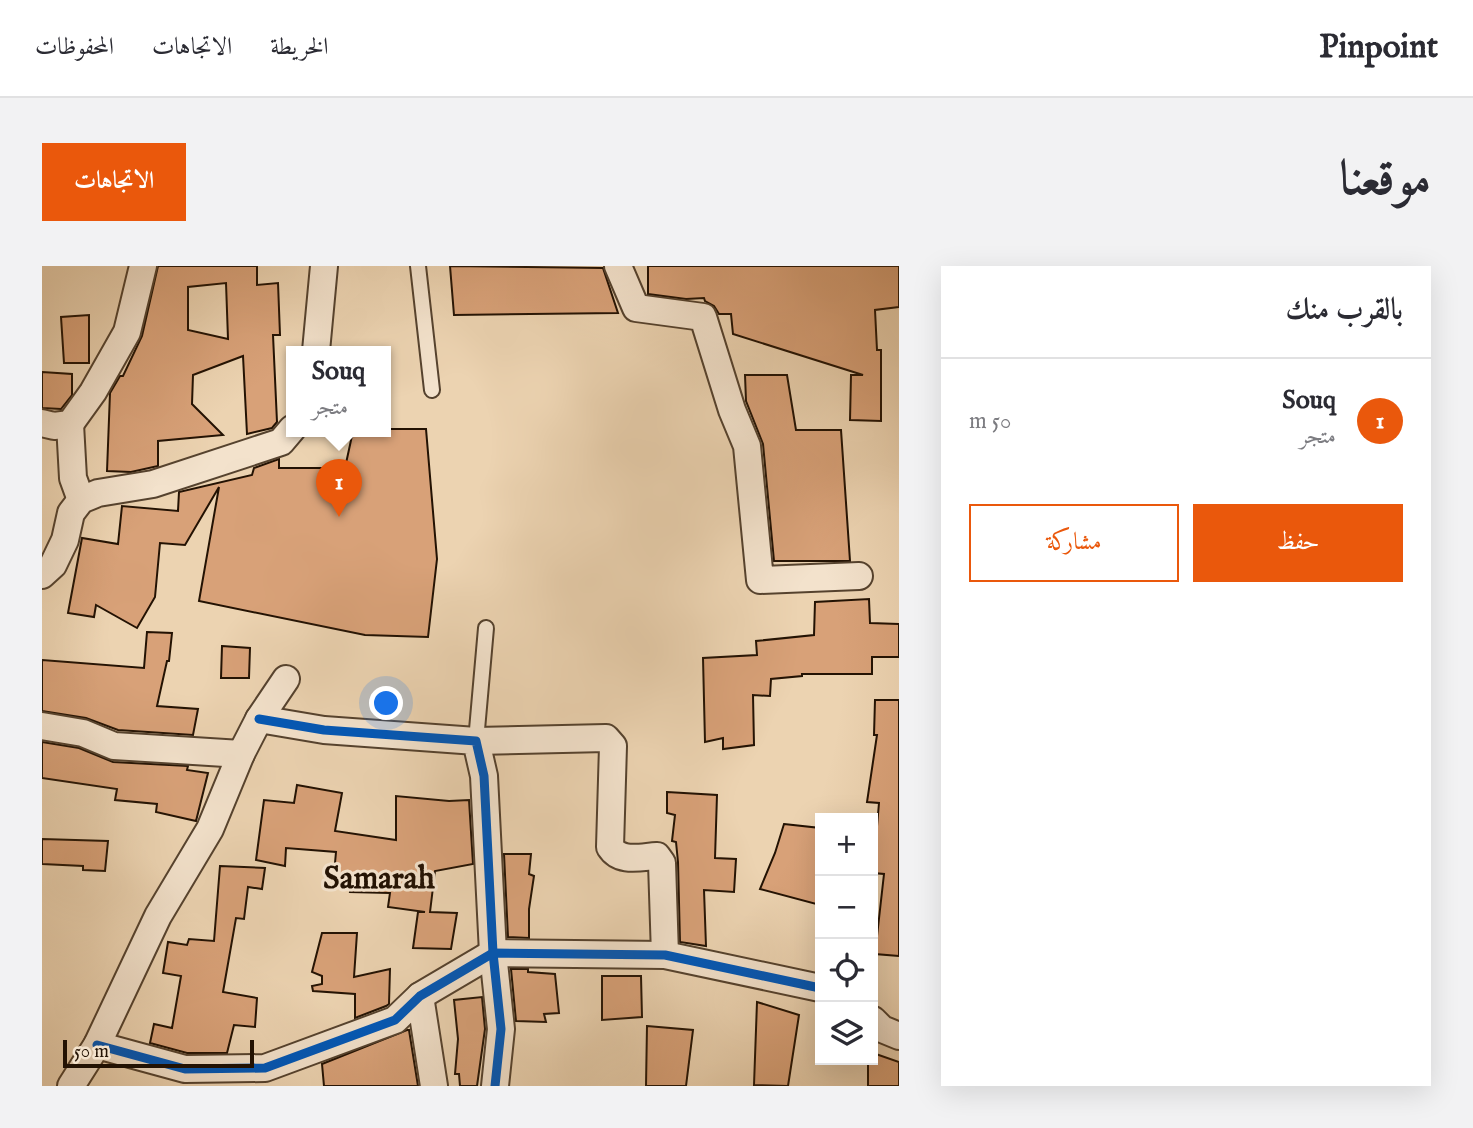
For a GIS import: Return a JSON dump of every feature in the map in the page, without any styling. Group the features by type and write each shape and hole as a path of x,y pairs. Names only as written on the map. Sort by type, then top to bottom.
{"street":[{"path":"81,500 72,478 70,424 93,392 127,332 143,266"},
{"path":"316,346 324,266"},
{"path":"618,266 636,308 703,317 732,410 747,446 760,580 859,576"},
{"path":"42,423 54,426 70,424"},
{"path":"42,575 53,565 65,540 71,513 81,500 98,493 153,484 281,442 286,436"},
{"path":"71,1086 97,1045 158,916 210,829 259,719 286,679"},
{"path":"259,719 324,730 476,741 606,738 613,746 610,846 614,853 622,858 657,856 662,863 665,955"},
{"path":"42,726 83,733 114,746 242,754"},
{"path":"476,741 484,776 492,953 501,1029 495,1086 484,1086"},
{"path":"97,1045 185,1069 265,1068 395,1020 420,996 492,953 665,955 815,987"},
{"path":"420,996 434,1086"},
{"path":"878,1025 899,1036"}],"lane":[{"path":"418,266 432,390"},
{"path":"476,741 486,628"}],"building":[{"path":"158,266 257,266 257,285 278,283 280,335 273,335 277,422 272,428 247,434 243,356 193,375 192,404 223,435 158,441 158,466 131,472 107,471 110,393 120,376 123,376 142,336","holes":["226,283 228,339 188,330 188,287"]},
{"path":"450,266 603,268 618,313 454,315"},
{"path":"648,266 899,266 899,307 875,310 877,350 881,350 881,421 850,420 851,375 863,375 733,334 731,314 719,314 704,298 686,299 648,294"},
{"path":"89,315 89,363 64,363 61,317"},
{"path":"42,372 72,374 72,395 61,409 42,408"},
{"path":"745,375 787,375 796,430 841,430 850,561 774,561 763,444 746,401"},
{"path":"391,429 426,429 437,559 428,637 365,635 199,601 219,487 185,545 160,543 155,597 137,628 96,605 94,617 68,613 82,538 118,544 122,506 178,511 179,492 252,475 254,468 279,459 279,468 345,468 352,437 391,437"},
{"path":"869,599 870,623 899,624 899,657 872,657 872,674 802,674 771,679 770,696 753,695 754,745 723,749 723,738 705,742 703,658 757,655 756,641 814,635 815,602"},
{"path":"147,632 172,633 169,661 157,706 198,709 193,735 118,730 86,718 42,711 42,660 144,668"},
{"path":"222,646 250,648 249,678 221,678"},
{"path":"875,700 899,700 899,956 878,954 884,874 878,873 879,803 867,802 877,735 874,735"},
{"path":"42,742 79,748 113,762 188,766 187,770 208,773 196,821 156,812 157,804 115,800 117,789 42,778"},
{"path":"297,785 342,793 335,831 396,840 396,796 469,800 473,864 435,871 430,912 457,913 451,949 413,948 418,912 425,912 388,907 390,893 350,892 351,886 333,885 336,852 286,848 285,866 256,860 264,800 294,803"},
{"path":"667,792 717,795 715,858 736,859 734,892 704,890 706,946 680,942 678,862 676,842 672,841 675,815 667,813"},
{"path":"784,824 815,827 815,904 760,889"},
{"path":"42,839 108,841 105,871 83,870 83,866 42,864"},
{"path":"504,854 531,854 529,874 534,876 529,909 529,938 508,937"},
{"path":"220,866 265,868 262,889 248,887 244,919 236,918 223,992 257,998 255,1027 234,1025 227,1053 187,1053 150,1043 154,1024 172,1028 181,976 163,973 168,942 187,945 189,939 214,941"},
{"path":"322,933 357,933 354,977 390,969 389,1004 355,1018 355,994 313,991 312,986 322,984 322,976 312,972"},
{"path":"511,969 555,974 559,1013 544,1014 546,1022 516,1021"},
{"path":"602,976 641,976 642,1017 602,1020"},
{"path":"482,997 485,1029 477,1086 460,1086 459,1074 455,1074 458,1039 454,1000"},
{"path":"757,1002 799,1015 788,1086 754,1085"},
{"path":"647,1026 693,1030 686,1086 646,1086"},
{"path":"407,1030 418,1086 324,1086 322,1064"},
{"path":"878,1055 899,1062 899,1086 868,1086 868,1065 878,1065"}],"cycle path":[{"path":"259,719 324,730 476,741 484,776 493,953 501,1029 495,1086"},
{"path":"97,1045 185,1069 265,1068 395,1020 420,996 493,953 665,955 815,987"}],"place":[{"name":"Souq","path":"339,517"}],"district":[{"name":"Samarah","path":"379,877"}]}
